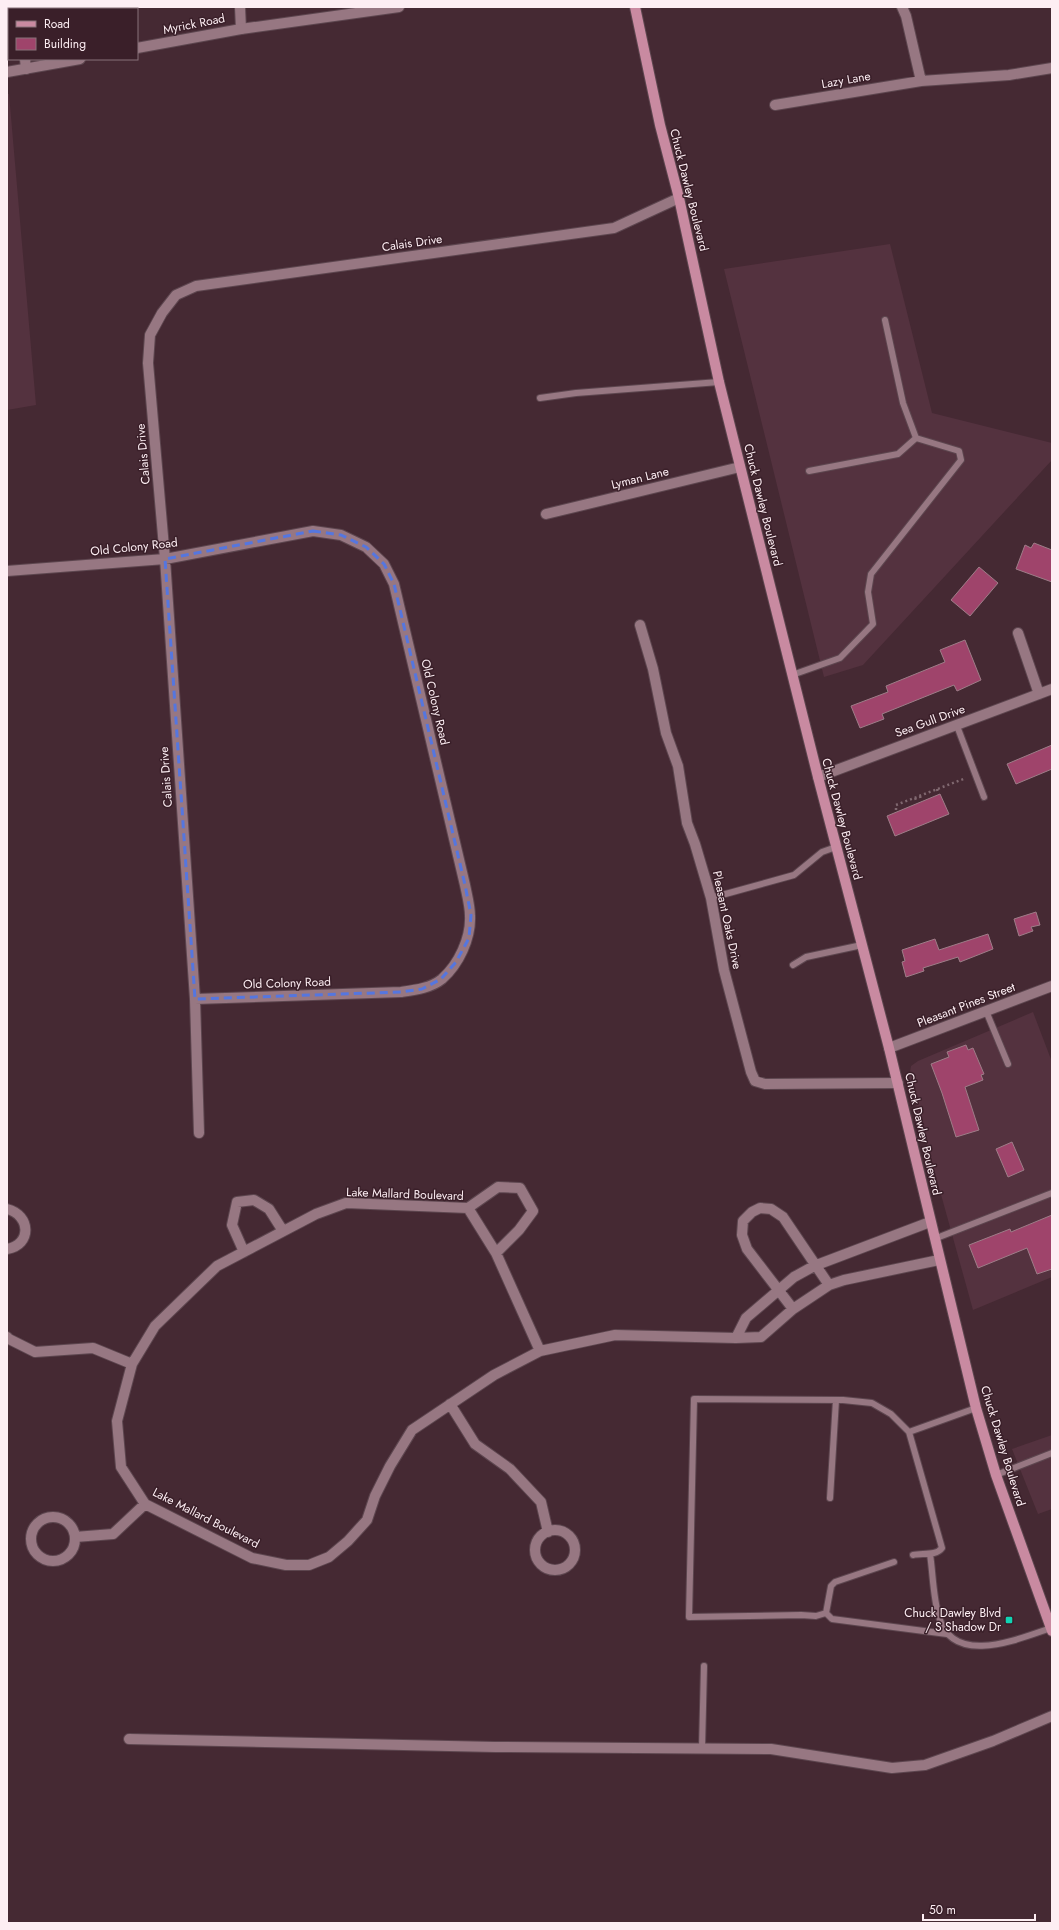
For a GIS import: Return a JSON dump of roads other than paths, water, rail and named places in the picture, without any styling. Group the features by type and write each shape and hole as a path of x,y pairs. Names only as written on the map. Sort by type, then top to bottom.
{"main road":[{"name":"Chuck Dawley Boulevard","path":"635,7 660,125 679,198 719,382 818,777 898,1083 939,1260 976,1408 996,1475 1049,1615 1052,1629"}],"street":[{"path":"240,7 241,29"},
{"name":"Myrick Road","path":"138,48 241,29 399,7"},
{"path":"902,7 906,16 921,80"},
{"path":"7,72 25,64 69,60"},
{"name":"Lazy Lane","path":"775,105 921,80 1010,75 1052,68"},
{"name":"Calais Drive","path":"199,1133 195,999 165,559 148,363 150,335 162,313 176,295 196,286 614,228 679,198"},
{"name":"Lyman Lane","path":"546,514 740,467"},
{"name":"Old Colony Road","path":"7,571 165,559 313,531 341,535 366,547 384,564 394,584 470,915 468,938 456,962 442,979 422,989 401,992 195,999"},
{"name":"Pleasant Oaks Drive","path":"640,625 653,669 666,733 678,766 687,823 696,844 711,898 724,970 751,1072 755,1081 765,1084 898,1083"},
{"path":"1018,633 1039,694"},
{"name":"Sea Gull Drive","path":"818,777 958,726 1052,689"},
{"name":"Pleasant Pines Street","path":"889,1048 1052,986"},
{"path":"468,1208 498,1187 520,1188 533,1211 519,1230 496,1253"},
{"path":"244,1252 232,1225 237,1202 254,1200 269,1209 284,1231"},
{"name":"Lake Mallard Boulevard","path":"540,1351 496,1253 468,1208 346,1203 316,1214 217,1266 155,1326 132,1364 117,1421 121,1467 145,1504 252,1558 286,1565 309,1565 329,1557 348,1541 367,1520 375,1496 390,1466 412,1430 494,1375 540,1351 615,1335 736,1338 761,1337 793,1308 829,1285 844,1280 939,1260"},
{"path":"793,1308 747,1249 742,1235 743,1221 752,1212 760,1208 771,1209 783,1217 814,1266 829,1285"},
{"path":"7,1210 15,1211 21,1216 25,1223 26,1230 24,1238 19,1244 7,1249"},
{"path":"736,1338 746,1318 778,1289 794,1277 814,1266 930,1222"},
{"path":"7,1337 35,1352 92,1348 132,1364"},
{"path":"450,1404 475,1444 510,1469 540,1502 548,1532"},
{"path":"75,1537 112,1534 145,1504"},
{"path":"51,1517 60,1518 67,1522 73,1528 75,1537 74,1545 70,1553 55,1561 46,1560 39,1556 31,1541 32,1532 36,1525 43,1519 51,1517"},
{"path":"129,1739 487,1746 771,1749 892,1768 925,1765 993,1741 1052,1716"}],"lane":[{"path":"885,320 903,403 916,438"},
{"path":"540,398 576,393 719,382"},
{"path":"809,471 898,454 916,438"},
{"path":"792,675 840,658 873,624 868,592 871,574 961,460 959,451 916,438"},
{"path":"958,726 984,797"},
{"path":"711,898 794,875 822,852 836,847"},
{"path":"794,964 806,957 862,945"},
{"path":"986,1011 1008,1064"},
{"path":"934,1239 1052,1193"},
{"path":"826,1613 816,1616 689,1617 694,1399 836,1400 872,1403 891,1414 909,1432 942,1548 940,1551 930,1554 913,1555"},
{"path":"830,1498 836,1400"},
{"path":"909,1432 976,1408"},
{"path":"996,1475 1052,1453"},
{"path":"930,1554 939,1618 947,1634 955,1641 971,1646 990,1645 1015,1640 1052,1629"},
{"path":"826,1613 831,1586 835,1582 894,1562"},
{"path":"826,1613 832,1619 947,1634"},
{"path":"702,1748 704,1666"}],"place":[{"name":"Chuck Dawley Blvd / S Shadow Dr","path":"1009,1620"}]}
